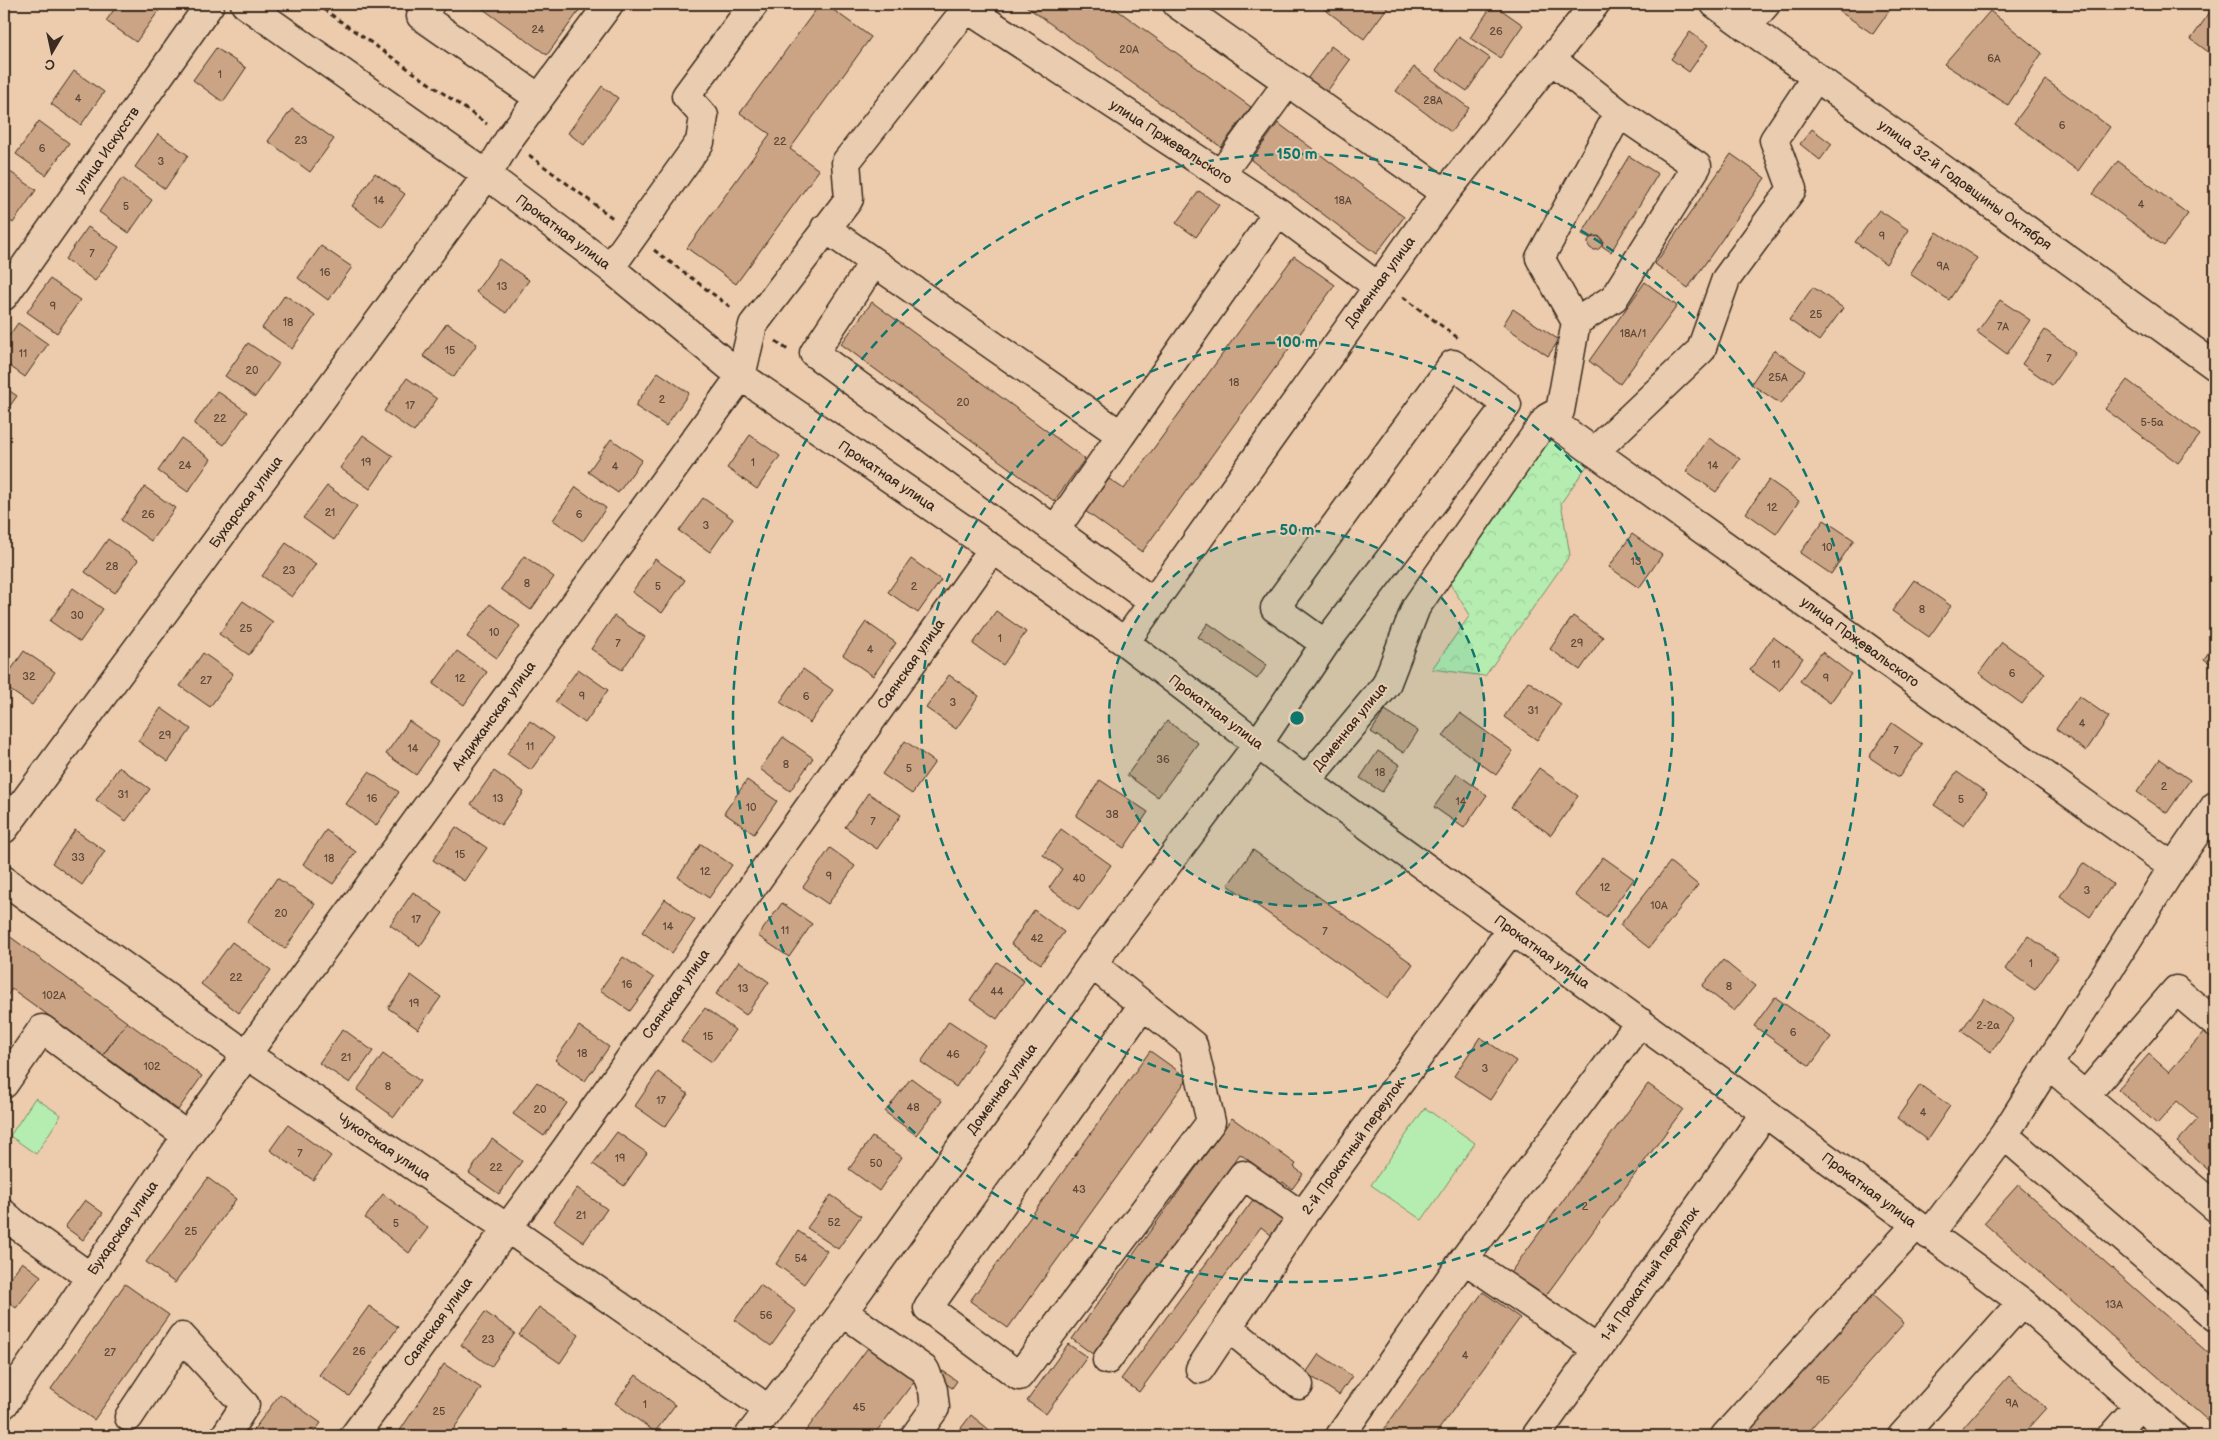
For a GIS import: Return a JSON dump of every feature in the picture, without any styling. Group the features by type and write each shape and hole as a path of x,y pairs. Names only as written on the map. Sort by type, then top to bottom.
{"street":[{"name":"улица Искусств","path":"4,296 210,4"},
{"path":"430,4 421,16 539,98"},
{"name":"Бухарская улица","path":"4,828 488,175 509,139 609,4"},
{"path":"610,268 700,142 704,116 686,96 754,4"},
{"path":"1177,4 1445,193"},
{"name":"Доменная улица","path":"1125,642 1445,193 1595,4"},
{"name":"улица 32-й Годовщины Октября","path":"1715,4 2215,366"},
{"path":"1746,27 1766,4"},
{"path":"741,376 753,325 825,228 849,199 846,162 964,6"},
{"name":"улица Пржевальского","path":"964,6 1278,212 1377,286"},
{"name":"Прокатная улица","path":"257,7 488,175 610,268 741,376 1125,642 1306,781 1640,1022 2022,1302 2174,1436"},
{"path":"1551,59 1618,113 1697,166 1614,298 1576,322 1540,258 1618,113"},
{"path":"1594,452 1701,350 1726,278 1792,189 1774,140 1816,77"},
{"path":"1221,174 1288,82"},
{"path":"1055,530 1278,212"},
{"path":"825,228 1121,436"},
{"path":"874,262 814,353 1154,603"},
{"name":"Доменная улица","path":"1306,781 1386,685 1416,607 1547,418 1560,411 1576,322"},
{"name":"Доменная улица","path":"749,1436 843,1312 1092,964 1258,744 1325,644 1507,404 1453,364 1275,608 1325,644"},
{"name":"Андижанская улица","path":"247,1055 741,376"},
{"name":"улица Пржевальского","path":"1547,418 2173,866"},
{"name":"Саянская улица","path":"354,1436 571,1142 993,549"},
{"path":"1726,1436 1923,1230 2004,1135 2173,866 2215,806"},
{"name":"Чукотская улица","path":"4,880 247,1055 507,1228 768,1409"},
{"name":"2-й Прокатный переулок","path":"1200,1369 1230,1328 1302,1216 1511,930"},
{"path":"1092,964 1193,1045 1211,1122 1019,1376 928,1308 1143,1005"},
{"path":"2085,1096 2176,990 2215,1023"},
{"path":"1340,1436 1464,1259 1640,1022"},
{"path":"4,1084 42,1029 187,1136"},
{"name":"Бухарская улица","path":"4,1404 187,1136 247,1055"},
{"path":"2049,1065 2215,1207"},
{"name":"1-й Прокатный переулок","path":"1536,1436 1765,1113"},
{"path":"2004,1135 2215,1317"},
{"path":"1107,1360 1243,1174 1302,1216"},
{"path":"7,1225 90,1277"},
{"path":"1464,1259 1597,1349"},
{"path":"1902,1436 2022,1302"},
{"path":"843,1312 925,1370 933,1390 935,1408 915,1436"},
{"path":"1230,1328 1299,1385"},
{"path":"129,1417 182,1337 245,1405 225,1436"},
{"path":"2112,1436 2139,1405"}],"green space":[{"path":"1549,437 1589,463 1561,503 1570,555 1485,676 1432,669 1470,615 1447,579"},
{"path":"35,1098 61,1115 36,1154 10,1136"},
{"path":"1425,1108 1475,1143 1422,1220 1371,1185"}],"building":[{"path":"118,4 152,4 160,9 136,42 106,21"},
{"path":"476,4 584,4 547,55"},
{"path":"820,4 825,4 871,37 790,149 819,170 736,284 687,248 770,134 740,113"},
{"path":"1023,4 1109,4 1251,107 1221,147"},
{"path":"1320,4 1390,4 1364,39"},
{"path":"1493,4 1523,25 1500,58 1470,38"},
{"path":"1525,4 1537,4 1533,9"},
{"path":"1844,4 1894,4 1873,34 1839,11"},
{"path":"2215,5 2215,57 2191,39"},
{"path":"1990,11 2042,53 2008,105 1944,64"},
{"path":"1690,32 1708,45 1689,72 1671,59"},
{"path":"1459,37 1490,58 1467,91 1436,70"},
{"path":"1331,46 1350,60 1323,97 1304,83"},
{"path":"216,48 246,68 223,102 193,80"},
{"path":"1414,67 1469,108 1451,132 1396,91"},
{"path":"74,71 104,92 81,125 51,104"},
{"path":"2046,80 2110,127 2078,171 2014,123"},
{"path":"602,86 618,98 584,145 568,133"},
{"path":"292,109 334,139 310,172 268,141"},
{"path":"39,121 69,143 46,175 16,154"},
{"path":"1278,123 1404,217 1376,254 1251,160"},
{"path":"1812,129 1832,144 1820,160 1800,144"},
{"path":"158,134 188,155 165,189 135,167"},
{"path":"1731,154 1765,178 1688,288 1655,264"},
{"path":"1629,156 1658,174 1611,252 1602,246 1603,241 1599,236 1590,238 1582,234"},
{"path":"2118,161 2188,214 2164,246 2093,194"},
{"path":"6,169 36,190 13,223 4,217 4,172"},
{"path":"375,173 405,194 382,227 352,206"},
{"path":"122,178 152,200 129,233 99,212"},
{"path":"1199,191 1219,205 1196,237 1176,223"},
{"path":"1879,210 1909,230 1886,264 1855,242"},
{"path":"88,227 119,247 95,281 65,259"},
{"path":"1937,232 1977,258 1949,300 1910,274"},
{"path":"1592,236 1598,236 1602,243 1598,250 1592,250 1588,246 1588,240"},
{"path":"321,246 352,267 328,300 298,278"},
{"path":"1294,256 1335,285 1142,552 1085,511 1109,479 1124,489"},
{"path":"499,259 529,280 506,313 476,292"},
{"path":"50,279 80,300 57,333 27,312"},
{"path":"1645,282 1677,306 1620,384 1589,361"},
{"path":"1813,287 1843,308 1819,341 1789,320"},
{"path":"285,295 315,316 292,349 262,328"},
{"path":"2000,300 2030,320 2007,354 1977,332"},
{"path":"872,302 1085,459 1054,501 841,344"},
{"path":"1513,309 1559,340 1548,356 1503,325"},
{"path":"18,323 48,344 25,377 4,362 4,343"},
{"path":"447,323 477,344 454,377 423,356"},
{"path":"2045,330 2075,352 2052,385 2022,364"},
{"path":"248,343 279,364 255,397 225,376"},
{"path":"1774,350 1805,371 1781,404 1751,384"},
{"path":"658,372 689,393 666,426 635,406"},
{"path":"407,378 437,399 414,432 384,411"},
{"path":"2127,380 2200,435 2178,463 2105,409"},
{"path":"4,387 17,396 4,414"},
{"path":"217,391 247,412 224,445 194,424"},
{"path":"363,435 393,456 370,489 340,468"},
{"path":"750,435 780,456 757,489 727,468"},
{"path":"181,438 211,459 188,492 158,471"},
{"path":"1709,438 1740,459 1716,492 1686,471"},
{"path":"611,439 642,460 618,493 588,472"},
{"path":"1769,480 1799,501 1776,534 1746,513"},
{"path":"327,486 357,506 334,540 303,518"},
{"path":"145,487 175,508 151,541 121,520"},
{"path":"576,487 606,508 583,541 553,520"},
{"path":"703,498 733,519 710,552 679,531"},
{"path":"1824,520 1854,540 1831,574 1800,553"},
{"path":"1632,534 1662,555 1639,588 1609,567"},
{"path":"108,539 138,560 115,593 85,572"},
{"path":"286,543 316,564 292,597 262,576"},
{"path":"524,556 554,577 531,610 501,589"},
{"path":"655,559 685,580 662,613 632,592"},
{"path":"911,559 941,580 918,613 888,592"},
{"path":"1914,580 1951,606 1929,637 1892,611"},
{"path":"73,588 103,609 80,642 50,621"},
{"path":"243,601 273,622 249,655 219,634"},
{"path":"490,604 520,626 497,658 467,637"},
{"path":"996,611 1026,632 1003,665 973,644"},
{"path":"614,616 645,637 622,670 591,649"},
{"path":"1573,616 1603,637 1580,670 1550,649"},
{"path":"866,622 896,643 873,676 843,655"},
{"path":"1208,623 1267,665 1257,679 1198,637"},
{"path":"1773,637 1803,658 1780,691 1750,670"},
{"path":"2002,642 2045,673 2022,704 1979,673"},
{"path":"2215,643 2215,667 2204,659"},
{"path":"24,651 55,672 32,705 4,686 4,680"},
{"path":"457,651 487,672 464,705 433,684"},
{"path":"1822,652 1851,674 1830,703 1800,681"},
{"path":"203,653 233,674 210,707 180,686"},
{"path":"578,669 608,690 585,723 555,702"},
{"path":"803,669 833,690 810,723 780,702"},
{"path":"949,675 979,696 956,729 926,708"},
{"path":"1528,681 1561,704 1537,740 1504,717"},
{"path":"2079,696 2109,717 2086,751 2056,729"},
{"path":"161,708 191,729 168,762 138,741"},
{"path":"1385,710 1418,731 1404,753 1371,732"},
{"path":"1460,713 1513,751 1496,775 1443,736"},
{"path":"409,721 439,742 416,775 386,754"},
{"path":"530,721 554,738 531,770 507,754"},
{"path":"1167,721 1198,743 1158,797 1127,775"},
{"path":"1892,723 1922,744 1899,777 1869,757"},
{"path":"783,737 813,758 790,791 760,769"},
{"path":"905,741 935,762 912,794 882,774"},
{"path":"1378,751 1400,765 1382,792 1360,778"},
{"path":"2160,759 2190,780 2167,813 2137,792"},
{"path":"119,767 150,789 126,821 96,800"},
{"path":"1539,768 1578,796 1551,835 1511,807"},
{"path":"494,771 524,792 501,825 471,804"},
{"path":"369,772 399,792 376,826 346,804"},
{"path":"1957,772 1987,793 1964,825 1934,805"},
{"path":"1457,774 1487,795 1464,828 1434,807"},
{"path":"747,780 777,801 754,834 724,813"},
{"path":"1100,780 1148,812 1124,848 1076,816"},
{"path":"868,793 901,815 877,849 845,827"},
{"path":"456,827 487,848 464,881 433,860"},
{"path":"1061,829 1111,865 1079,910 1049,888 1062,869 1043,855"},
{"path":"75,830 105,851 82,885 52,863"},
{"path":"326,830 356,852 333,884 303,864"},
{"path":"701,844 732,865 709,898 678,877"},
{"path":"830,848 855,866 828,904 803,887"},
{"path":"1253,850 1413,964 1388,998 1228,885"},
{"path":"1603,857 1634,879 1606,917 1575,895"},
{"path":"1670,862 1698,885 1649,948 1620,925"},
{"path":"2083,863 2113,884 2090,917 2060,896"},
{"path":"277,878 315,904 285,949 247,922"},
{"path":"413,892 443,913 420,946 390,925"},
{"path":"665,899 695,920 672,953 642,932"},
{"path":"782,903 812,924 789,957 758,936"},
{"path":"1034,910 1064,932 1041,964 1011,944"},
{"path":"5,933 127,1022 103,1055 12,989 4,1000"},
{"path":"2028,936 2058,957 2035,990 2005,969"},
{"path":"232,942 271,970 239,1013 201,984"},
{"path":"623,957 654,978 630,1011 600,990"},
{"path":"1723,960 1755,986 1734,1011 1702,986"},
{"path":"739,961 769,982 746,1015 716,994"},
{"path":"997,962 1024,981 997,1019 970,1000"},
{"path":"411,975 441,997 418,1029 388,1008"},
{"path":"1775,997 1831,1037 1810,1066 1754,1026"},
{"path":"1984,998 2014,1019 1991,1052 1961,1031"},
{"path":"705,1008 735,1030 712,1062 681,1041"},
{"path":"949,1021 985,1045 956,1087 921,1062"},
{"path":"127,1022 202,1076 178,1110 103,1055"},
{"path":"579,1026 609,1047 585,1081 555,1060"},
{"path":"343,1029 373,1051 350,1083 319,1063"},
{"path":"2205,1031 2215,1041 2215,1095 2212,1098 2215,1100 2215,1176 2177,1142 2198,1119 2177,1101 2157,1124 2118,1089 2149,1054 2169,1072"},
{"path":"1480,1037 1516,1061 1490,1100 1454,1076"},
{"path":"1150,1051 1188,1078 1008,1328 970,1301"},
{"path":"383,1054 420,1081 394,1117 357,1090"},
{"path":"658,1072 688,1094 665,1127 635,1106"},
{"path":"911,1078 942,1101 916,1135 885,1112"},
{"path":"537,1082 567,1103 544,1136 513,1114"},
{"path":"1648,1084 1683,1109 1544,1298 1510,1273"},
{"path":"1920,1085 1950,1106 1927,1140 1897,1118"},
{"path":"1232,1118 1296,1164 1294,1167 1303,1174 1292,1189 1283,1182 1281,1184 1240,1154 1094,1355 1072,1339"},
{"path":"288,1125 331,1156 313,1180 270,1150"},
{"path":"617,1132 647,1153 624,1186 593,1164"},
{"path":"872,1137 902,1157 879,1191 849,1169"},
{"path":"492,1139 522,1161 499,1194 469,1173"},
{"path":"208,1178 236,1199 175,1283 146,1262"},
{"path":"2018,1185 2215,1359 2215,1427 1984,1223"},
{"path":"577,1188 607,1209 584,1242 554,1221"},
{"path":"383,1194 428,1228 409,1253 365,1218"},
{"path":"831,1195 861,1216 838,1249 807,1228"},
{"path":"1255,1197 1284,1218 1271,1235 1261,1227 1139,1392 1121,1379"},
{"path":"85,1200 103,1213 83,1240 65,1227"},
{"path":"798,1231 827,1251 804,1284 776,1264"},
{"path":"22,1262 41,1276 16,1308 4,1298 4,1286"},
{"path":"125,1284 169,1315 94,1420 51,1389"},
{"path":"760,1285 796,1311 771,1346 735,1320"},
{"path":"1483,1292 1520,1318 1434,1436 1379,1436"},
{"path":"1870,1293 1904,1323 1804,1436 1743,1436"},
{"path":"369,1306 398,1327 349,1396 319,1375"},
{"path":"539,1307 579,1335 560,1363 519,1335"},
{"path":"485,1312 515,1333 491,1367 461,1345"},
{"path":"1068,1344 1087,1357 1046,1414 1027,1401"},
{"path":"870,1345 916,1379 873,1436 802,1436"},
{"path":"1319,1354 1352,1376 1339,1395 1306,1373"},
{"path":"444,1364 481,1388 449,1436 397,1435"},
{"path":"943,1371 957,1381 952,1388 938,1378"},
{"path":"636,1375 675,1405 655,1432 615,1403"},
{"path":"2009,1376 2046,1408 2021,1436 1956,1436"},
{"path":"280,1394 321,1423 311,1436 249,1436"},
{"path":"971,1415 992,1432 989,1436 955,1436"}]}
